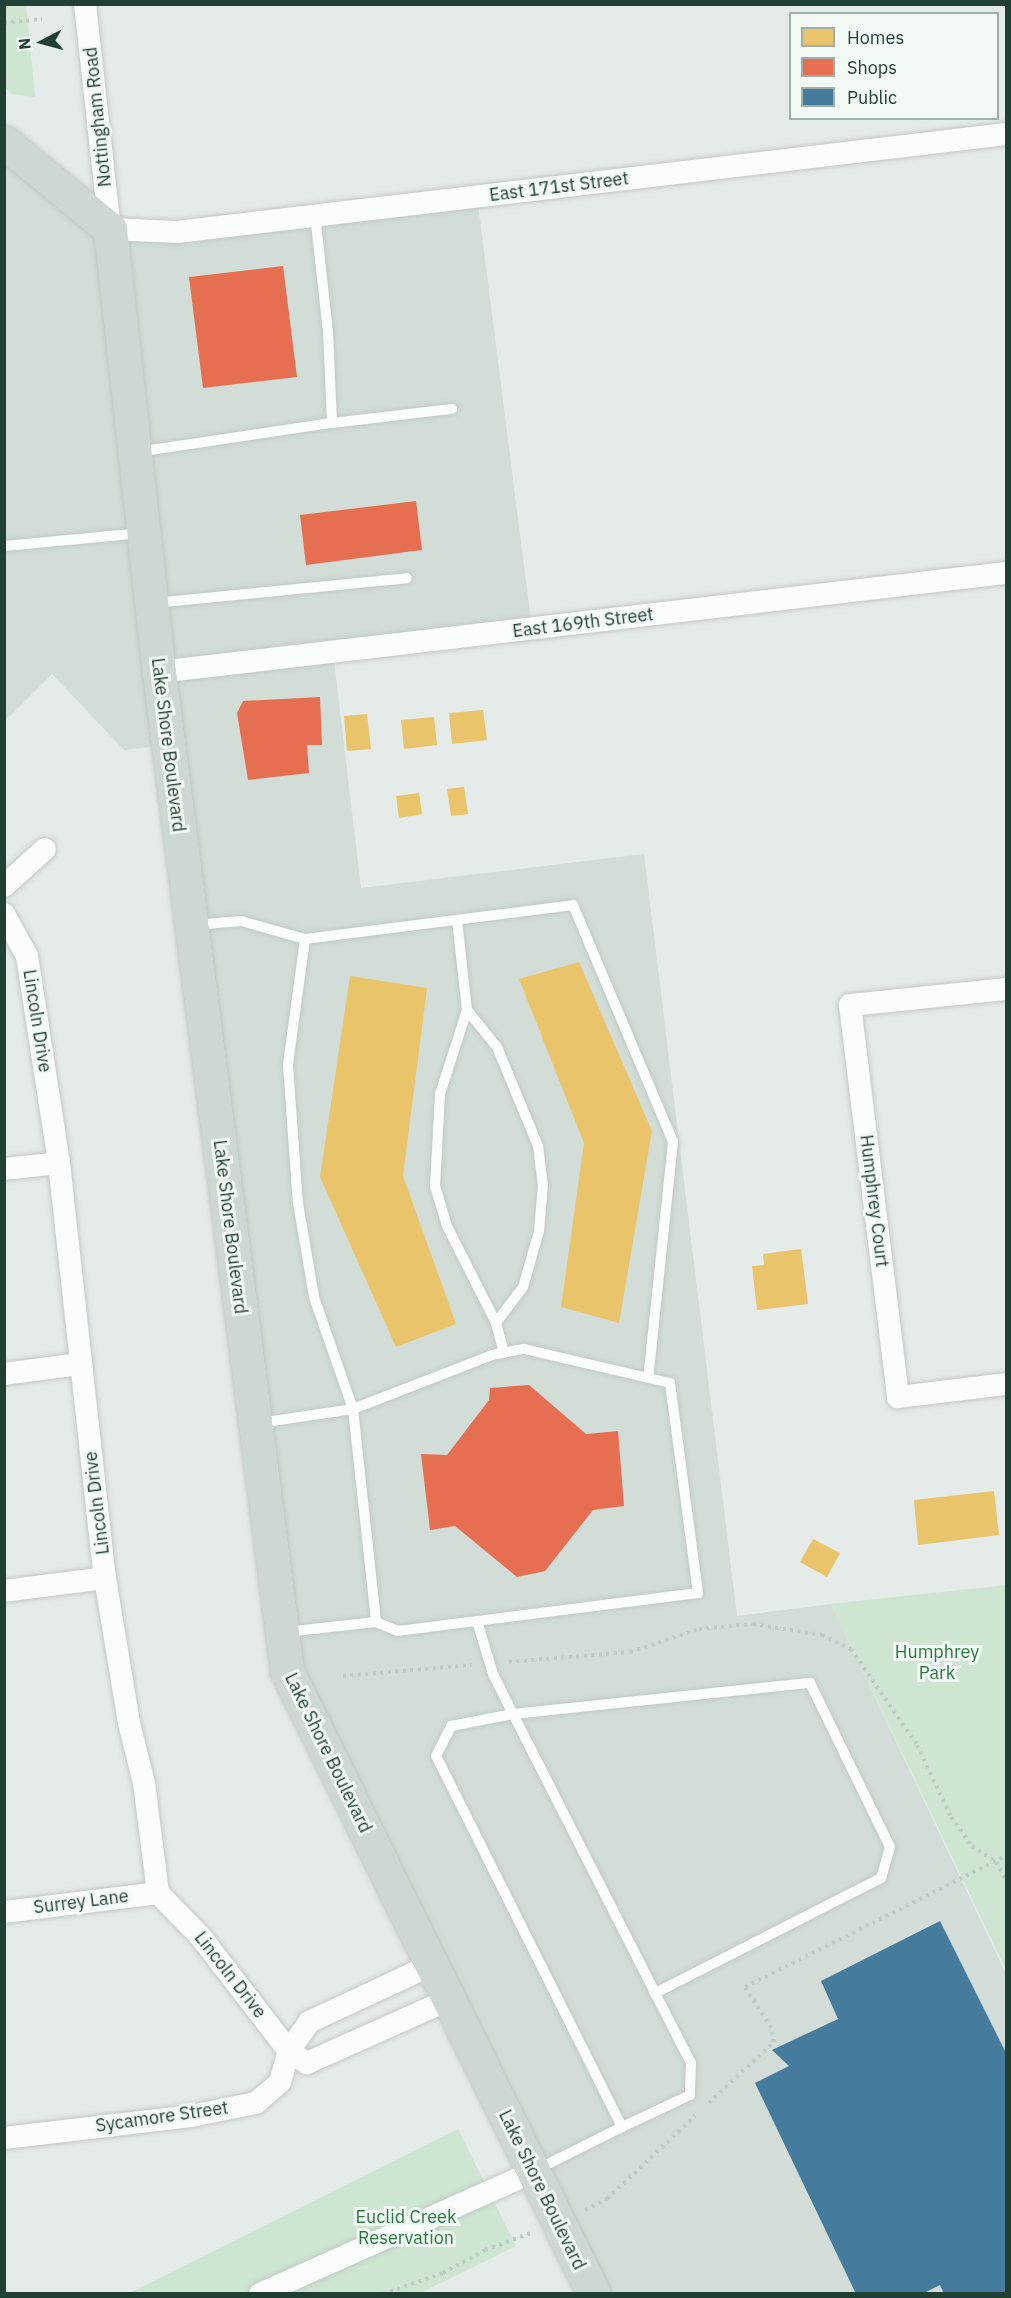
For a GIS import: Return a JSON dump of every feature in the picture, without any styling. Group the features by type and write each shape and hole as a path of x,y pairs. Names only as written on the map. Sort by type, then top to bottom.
{"main road":[{"path":"4,142 110,229"},
{"name":"Lake Shore Boulevard","path":"110,229 159,672 287,1671 534,2172 588,2289"}],"street":[{"name":"Nottingham Road","path":"85,4 110,229"},
{"name":"East 171st Street","path":"110,229 177,232 1006,134"},
{"name":"East 169th Street","path":"159,672 1006,573"},
{"path":"4,886 45,849"},
{"name":"Lincoln Drive","path":"4,914 27,956 59,1163 105,1578 129,1722 144,1783 158,1893 200,1936 289,2051"},
{"name":"Humphrey Court","path":"1006,989 850,1005 898,1397 1006,1384"},
{"path":"4,1169 59,1163"},
{"path":"4,1374 80,1364"},
{"path":"4,1591 105,1578"},
{"name":"Surrey Lane","path":"4,1912 158,1893"},
{"name":"Sycamore Street","path":"4,2138 190,2116 256,2103 280,2082 289,2051 309,2022 431,1965"},
{"path":"289,2051 307,2062 448,2000"},
{"path":"260,2294 534,2172"}],"lane":[{"path":"315,215 328,332 332,423"},
{"path":"134,452 332,423 452,409"},
{"path":"4,546 142,533"},
{"path":"151,604 407,578"},
{"path":"191,926 241,921 305,939 573,905 673,1142 648,1378"},
{"path":"457,920 467,1010 440,1094 435,1186 447,1226 496,1323 504,1353"},
{"path":"305,939 288,1065 298,1203 314,1297 353,1408 376,1622"},
{"path":"467,1010 497,1047 538,1146 543,1185 539,1231 523,1287 496,1323"},
{"path":"256,1424 353,1408 504,1353 524,1349 670,1383 698,1593 398,1631 376,1622 282,1632"},
{"path":"477,1621 490,1663 513,1714 691,2063 690,2095 534,2172"},
{"path":"622,2127 436,1756 451,1726 513,1714 810,1683 890,1846 881,1878 655,1993"}],"path":[{"path":"4,23 42,19"},
{"path":"343,1676 520,1661"},
{"path":"745,1987 1006,1856"},
{"path":"383,2294 443,2273 485,2250 522,2236"}],"shaded area":[{"path":"5,142 111,229 477,196 532,629 333,652 361,888 644,854 737,1616 831,1604 1006,1974 1006,2293 594,2293 287,1671 168,745 124,750 52,674 5,721"}],"green space":[{"path":"5,4 26,5 35,97 12,94 5,88"},
{"name":"Humphrey Park","path":"1006,1585 1006,1970 831,1604"},
{"name":"Euclid Creek Reservation","path":"458,2129 516,2246 420,2293 128,2294"}],"building: Homes":[{"path":"483,710 487,740 452,744 449,713"},
{"path":"367,714 371,749 347,751 344,716"},
{"path":"434,717 437,745 404,749 401,720"},
{"path":"464,787 468,814 451,816 447,789"},
{"path":"419,793 422,814 399,818 396,796"},
{"path":"579,962 652,1131 619,1323 561,1307 584,1143 519,979"},
{"path":"350,976 427,988 403,1176 456,1324 396,1347 320,1177"},
{"path":"801,1249 808,1304 757,1310 752,1266 764,1265 763,1254"},
{"path":"994,1491 999,1535 918,1545 914,1500"},
{"path":"813,1539 840,1553 827,1577 800,1562"}],"building: Shops":[{"path":"283,266 297,377 203,388 189,277"},
{"path":"416,501 422,550 306,565 300,515"},
{"path":"320,697 322,745 307,745 309,773 248,780 237,713 243,701"},
{"path":"529,1385 586,1434 618,1431 624,1506 593,1510 545,1571 517,1577 455,1526 430,1530 421,1454 447,1455 489,1400 490,1388"}],"building: Public":[{"path":"940,1921 1006,2053 1006,2294 944,2294 940,2285 922,2294 856,2294 755,2083 789,2066 772,2050 838,2019 821,1981"}]}
